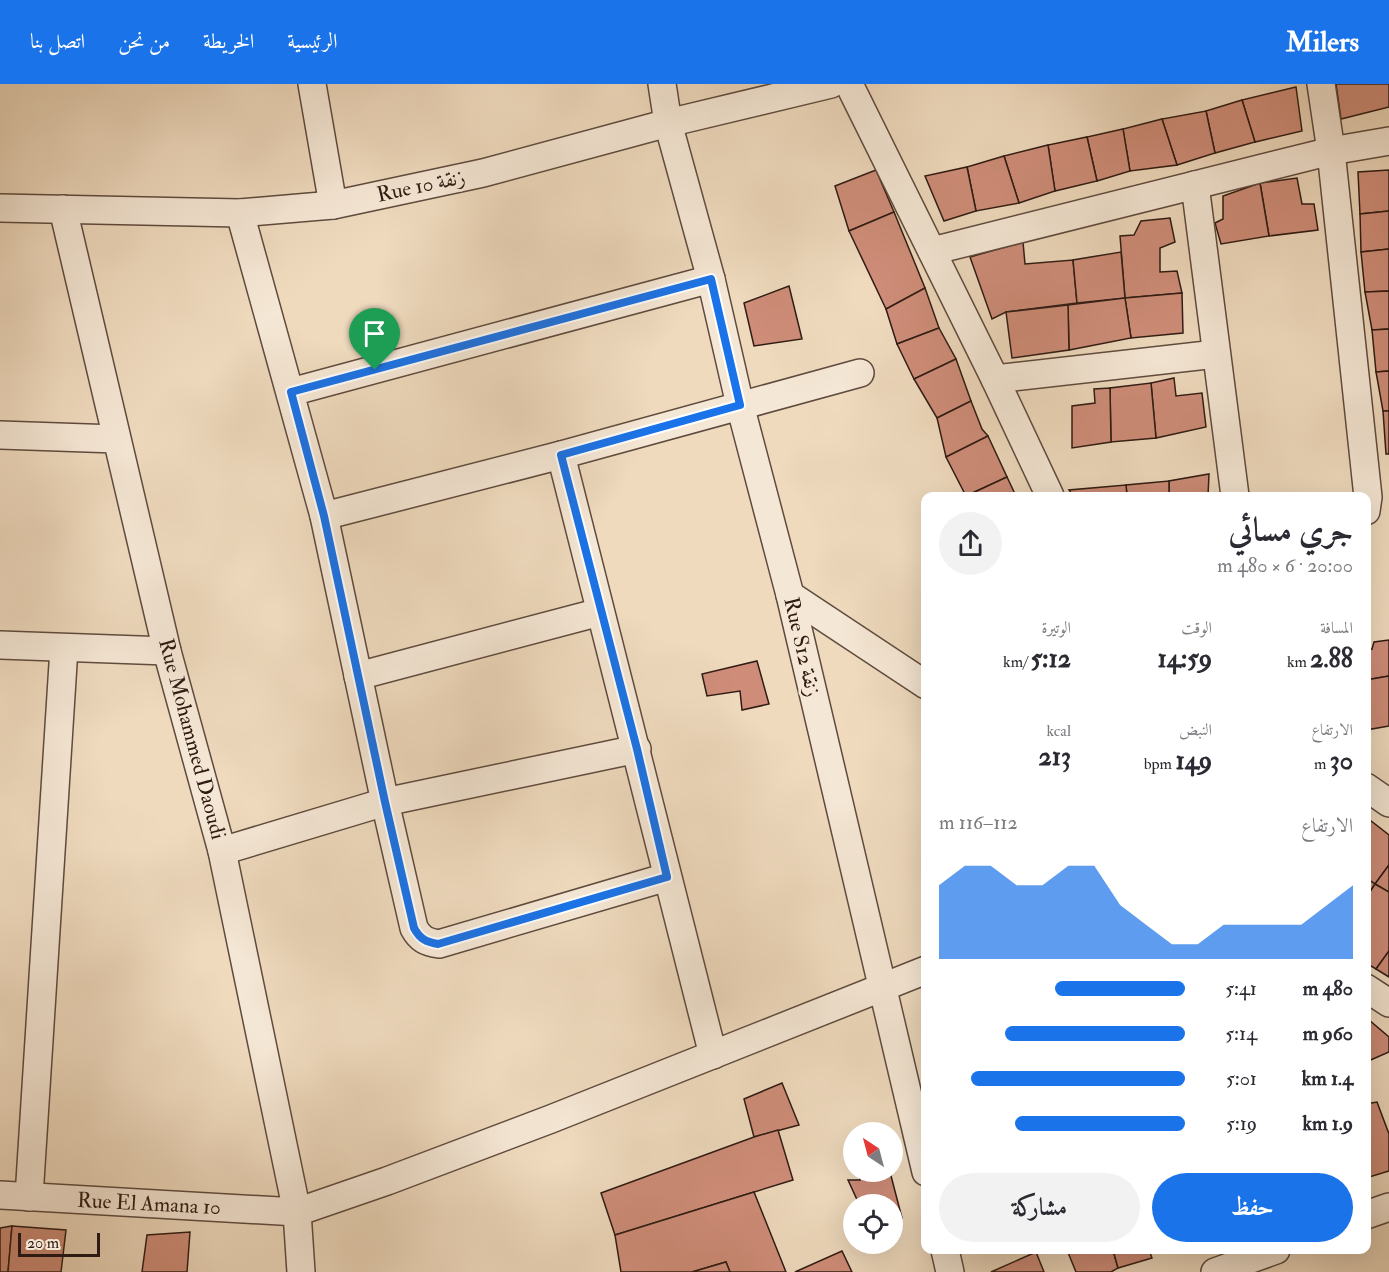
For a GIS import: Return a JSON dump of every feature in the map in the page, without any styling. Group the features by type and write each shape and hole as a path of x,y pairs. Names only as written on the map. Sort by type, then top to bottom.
{"street":[{"path":"312,84 333,205"},
{"name":"Rue S12 زنقة","path":"662,84 668,123 711,279 740,405 790,595 921,1147"},
{"name":"Rue 10 زنقة","path":"0,208 240,213 333,205 483,173 668,123 831,84"},
{"path":"849,84 1048,492"},
{"path":"1322,84 1367,492"},
{"path":"932,251 1331,151 1389,141"},
{"path":"1195,185 1233,492"},
{"name":"Rue Mohammed Daoudi","path":"63,209 167,651 222,851 297,1212 301,1272"},
{"path":"240,213 324,516 414,928 420,937 438,944 667,877"},
{"path":"291,392 711,279"},
{"path":"995,380 1216,354"},
{"path":"324,516 561,455 860,372"},
{"path":"0,435 116,439"},
{"path":"561,455 713,1056"},
{"path":"790,595 921,682"},
{"path":"358,676 600,612"},
{"path":"0,645 167,651"},
{"path":"29,1197 64,648"},
{"path":"222,851 385,802 637,749"},
{"path":"297,1212 387,1181 713,1056 921,972"},
{"path":"1371,991 1389,1003"},
{"name":"Rue El Amana 10","path":"0,1196 297,1212"},
{"path":"1371,1213 1389,1207"},
{"path":"946,1254 950,1272"},
{"path":"1222,1271 1266,1254"}],"building":[{"path":"1336,84 1389,84 1389,107 1341,119"},
{"path":"1296,87 1302,131 1255,142 1242,100"},
{"path":"1242,100 1255,142 1215,153 1206,111"},
{"path":"1206,111 1215,153 1177,165 1162,119"},
{"path":"1162,119 1177,165 1130,171 1123,129"},
{"path":"1123,129 1130,171 1097,181 1087,137"},
{"path":"1087,137 1097,181 1055,191 1048,145"},
{"path":"1048,145 1055,191 1019,203 1004,156"},
{"path":"1004,156 1019,203 976,211 967,167"},
{"path":"967,167 976,211 944,221 925,176"},
{"path":"876,170 894,212 849,231 835,186"},
{"path":"1389,170 1389,211 1360,214 1358,172"},
{"path":"1297,178 1302,204 1314,204 1318,230 1269,236 1260,183"},
{"path":"1260,183 1269,236 1221,244 1215,223 1223,219 1223,196"},
{"path":"1389,211 1389,249 1361,252 1360,214"},
{"path":"894,212 925,288 886,309 849,231"},
{"path":"1170,218 1175,242 1160,248 1160,272 1177,271 1182,293 1125,298 1120,236 1134,235 1141,221"},
{"path":"1023,242 1025,264 1073,260 1077,303 1006,312 992,319 970,257"},
{"path":"1389,249 1389,291 1365,292 1361,252"},
{"path":"1121,252 1125,298 1077,303 1073,260"},
{"path":"789,286 802,339 754,346 744,303"},
{"path":"925,288 939,328 897,344 886,309"},
{"path":"1389,291 1389,329 1372,330 1365,292"},
{"path":"1182,293 1183,333 1131,338 1125,298"},
{"path":"1125,298 1131,338 1069,350 1068,305"},
{"path":"1068,305 1069,350 1012,358 1006,312"},
{"path":"939,328 956,359 914,379 897,344"},
{"path":"1389,329 1389,371 1376,372 1372,330"},
{"path":"956,359 971,401 937,418 914,379"},
{"path":"1389,371 1389,411 1383,411 1376,372"},
{"path":"1174,378 1176,396 1202,393 1206,427 1156,438 1151,383"},
{"path":"1151,383 1156,438 1111,442 1110,388"},
{"path":"1110,388 1111,442 1072,448 1072,406 1095,403 1094,389"},
{"path":"971,401 982,429 988,436 946,457 937,418"},
{"path":"1383,411 1389,411 1389,454 1386,454"},
{"path":"988,436 1007,477 975,492 964,492 946,457"},
{"path":"1209,474 1208,492 1169,492 1169,481"},
{"path":"1007,477 1014,492 975,492"},
{"path":"1169,481 1169,492 1127,492 1126,485"},
{"path":"1126,485 1127,492 1070,492 1069,490"},
{"path":"1389,640 1389,676 1371,679 1371,650 1374,642"},
{"path":"757,661 769,704 742,710 740,691 707,696 702,674"},
{"path":"1389,676 1389,726 1371,729 1371,679"},
{"path":"1371,821 1389,835 1389,865 1375,884 1371,881"},
{"path":"1389,865 1389,892 1375,884"},
{"path":"1375,884 1389,892 1389,951 1376,969 1371,966 1371,890"},
{"path":"1389,951 1389,977 1376,969"},
{"path":"1371,1022 1389,1037 1389,1052 1371,1060"},
{"path":"782,1083 799,1125 754,1137 744,1099"},
{"path":"1377,1102 1389,1134 1389,1171 1371,1176 1371,1103"},
{"path":"778,1130 793,1180 615,1235 601,1193"},
{"path":"849,1182 893,1182 896,1194 854,1194"},
{"path":"754,1192 786,1272 730,1272 726,1262 692,1272 621,1272 615,1235"},
{"path":"12,1226 8,1272 0,1272 0,1228"},
{"path":"12,1226 66,1230 61,1272 8,1272"},
{"path":"190,1232 187,1272 142,1272 147,1235"},
{"path":"842,1251 852,1272 795,1272"},
{"path":"1032,1254 1037,1254 1044,1272 991,1272"},
{"path":"1069,1254 1114,1254 1118,1268 1111,1272 1076,1272"},
{"path":"1114,1254 1150,1254 1152,1258 1118,1268"},
{"path":"726,1262 730,1272 692,1272"}],"route":[{"path":"711,279 740,405 561,455 637,749 667,877 438,944 420,937 414,928 324,516 291,392 375,370 711,279"}]}
